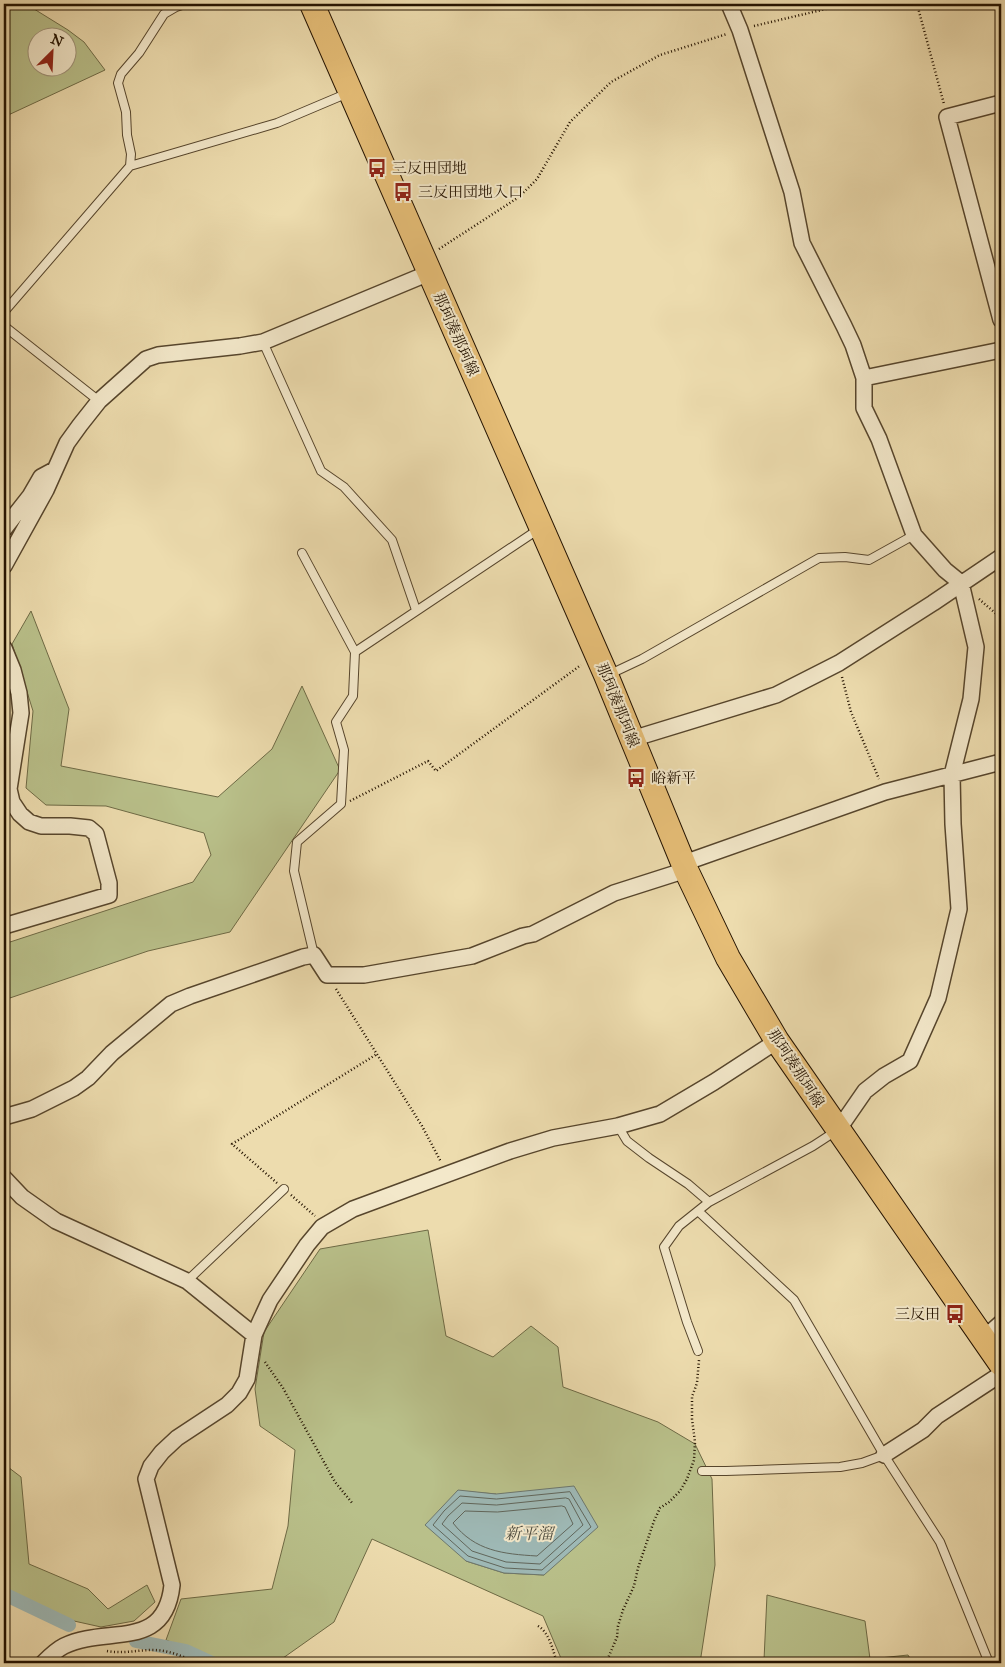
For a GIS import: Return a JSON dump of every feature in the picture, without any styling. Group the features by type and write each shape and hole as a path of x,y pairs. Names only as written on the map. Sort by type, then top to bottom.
{"main road":[{"name":"那珂湊那珂線","path":"312,4 606,676 685,866 728,958 777,1041 838,1130 992,1330 1001,1364"}],"street":[{"path":"730,4 792,192 802,243 847,332 864,378 864,408 879,440 914,535 944,570 961,583 976,648 971,699 952,774 953,824 959,910 938,998 910,1061 884,1076 865,1091 838,1130"},
{"path":"1001,103 947,117 1001,320"},
{"path":"4,566 46,490 67,443 99,401 146,360 158,355 263,342 426,266"},
{"path":"864,378 1001,350"},
{"path":"4,529 30,496 41,477 47,472 56,469"},
{"path":"632,739 776,695 839,663 1001,557"},
{"path":"4,648 20,694 21,713 9,789 12,802 20,814 29,822 41,826 89,828 96,834 109,883 109,895 4,926"},
{"path":"4,1117 32,1108 74,1088 88,1078 112,1053 171,1004 190,996 294,960 314,955 327,975 364,975 472,956 533,934 614,892 885,792 1001,762"},
{"path":"43,1663 63,1646 83,1640 145,1629 157,1622 165,1612 171,1600 172,1584 146,1479 151,1466 162,1452 178,1438 227,1405 239,1393 247,1379 254,1334 270,1300 307,1245 325,1225 353,1209 510,1151 553,1138 618,1126 660,1114 777,1041"},
{"path":"4,1178 22,1197 56,1221 187,1281 254,1334"},
{"path":"884,1455 923,1430 937,1416 1001,1374"}],"lane":[{"path":"130,166 131,154 127,135 126,112 118,83 121,74 139,53 164,14 185,4"},
{"path":"4,312 130,166 276,123 350,92"},
{"path":"4,326 99,401"},
{"path":"263,342 321,471 344,486 392,540 416,610"},
{"path":"354,652 541,528"},
{"path":"606,676 642,659 819,558 845,557 869,560 914,535"},
{"path":"302,554 354,652 353,696 336,722 344,750 341,804 297,842 294,871 314,955"},
{"path":"618,1126 627,1141 688,1184 709,1202"},
{"path":"698,1351 664,1247 679,1226 709,1202 838,1130"},
{"path":"187,1281 284,1189"},
{"path":"698,1211 794,1300 884,1455 940,1542 989,1663"},
{"path":"702,1471 726,1472 840,1467 862,1463 884,1455"}],"path":[{"path":"426,266 519,197 537,179 570,122 611,82 660,55 740,30 846,4"},
{"path":"917,4 947,117"},
{"path":"961,583 1001,618"},
{"path":"336,808 428,761 436,771 596,653"},
{"path":"839,663 851,712 885,792"},
{"path":"327,975 422,1126 447,1174"},
{"path":"325,1225 232,1144 377,1054"},
{"path":"606,1663 618,1638 618,1626 634,1586 654,1521 660,1508 680,1491 694,1460 695,1442 692,1397 697,1383 698,1351"},
{"path":"261,1356 283,1388 335,1482 353,1504"},
{"path":"538,1626 547,1635 558,1663"},
{"path":"107,1651 116,1653 154,1650 182,1656 198,1663"}],"green space":[{"path":"4,4 26,4 65,28 28,28 28,78 78,78 78,38 84,42 105,70 4,117"},
{"path":"31,611 69,709 61,766 218,797 272,749 302,686 340,770 230,932 148,951 4,1000 4,944 193,882 211,855 204,833 106,806 46,805 26,788 33,711 12,644"},
{"path":"428,1230 446,1336 493,1357 531,1326 558,1347 563,1387 658,1422 695,1444 712,1479 715,1565 700,1663 563,1663 543,1616 372,1539 334,1622 276,1663 222,1663 166,1640 181,1599 272,1589 288,1526 295,1450 260,1426 255,1389 264,1332 320,1249","holes":["458,1491 496,1494 544,1575 504,1573 466,1561"]},
{"path":"4,1464 21,1477 29,1564 88,1589 108,1609 147,1585 155,1602 134,1621 101,1627 65,1619 4,1589"},
{"path":"767,1595 865,1621 870,1659 908,1655 913,1663 750,1663 764,1660"}],"water":[{"name":"新平溜","path":"574,1486 598,1527 544,1575 504,1573 466,1561 425,1525 458,1490 496,1494"}],"waterway":[{"path":"4,1594 69,1625"},
{"path":"136,1641 186,1651 212,1663"}],"place":[{"name":"三反田団地","path":"377,168"},
{"name":"三反田団地入口","path":"403,192"},
{"name":"峪新平","path":"636,778"},
{"name":"三反田","path":"955,1314"}]}
